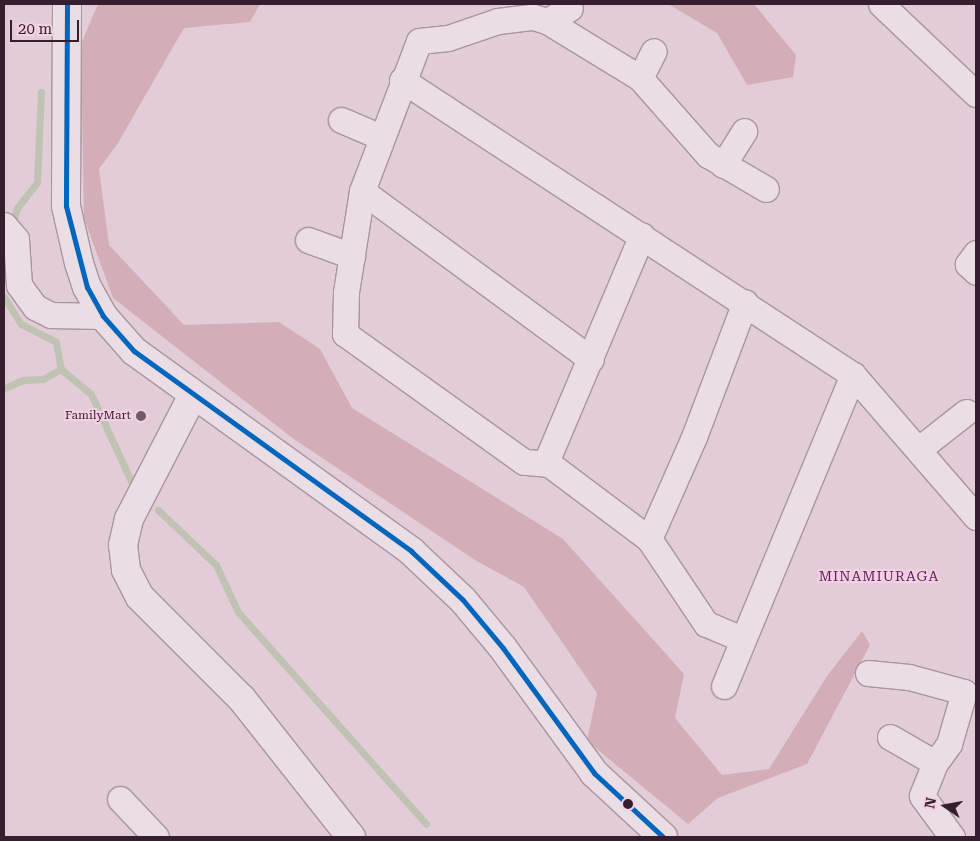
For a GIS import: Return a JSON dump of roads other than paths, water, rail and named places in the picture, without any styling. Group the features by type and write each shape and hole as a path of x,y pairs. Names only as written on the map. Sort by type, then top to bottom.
{"main road":[{"path":"67,4 66,206 71,238 84,279 103,316 117,336 193,395 411,551 463,600 503,648 594,773 663,837"},
{"path":"193,395 129,519 123,545 126,570 140,597 242,699 351,837"}],"street":[{"path":"881,4 976,94"},
{"path":"547,21 570,8"},
{"path":"742,639 706,624 649,539 546,462 524,462 345,334 346,292 362,191 402,80 419,42 448,38 498,22 533,17 547,21 640,78 708,155 766,189"},
{"path":"640,78 654,51"},
{"path":"402,80 642,234 853,375 976,517"},
{"path":"341,120 381,137"},
{"path":"723,165 744,132"},
{"path":"362,191 591,359"},
{"path":"7,228 19,285 35,307 51,315 103,316"},
{"path":"546,462 591,359 642,234"},
{"path":"308,240 352,256"},
{"path":"976,253 968,264 976,272"},
{"path":"649,539 694,437 745,302"},
{"path":"724,686 853,375"},
{"path":"919,449 966,412"},
{"path":"868,673 909,676 964,692 949,744 935,763 922,796 952,837"},
{"path":"890,737 935,763"},
{"path":"120,799 156,837"}],"waterway":[{"path":"11,227 17,208 37,182 41,92"},
{"path":"4,297 21,324 56,342 61,369 43,379 23,380 4,388"},
{"path":"61,369 91,394 131,481"},
{"path":"158,510 216,565 238,612 426,824"}],"place":[{"name":"FamilyMart","path":"141,416"}],"district":[{"name":"MINAMIURAGA","path":"879,576"}]}
